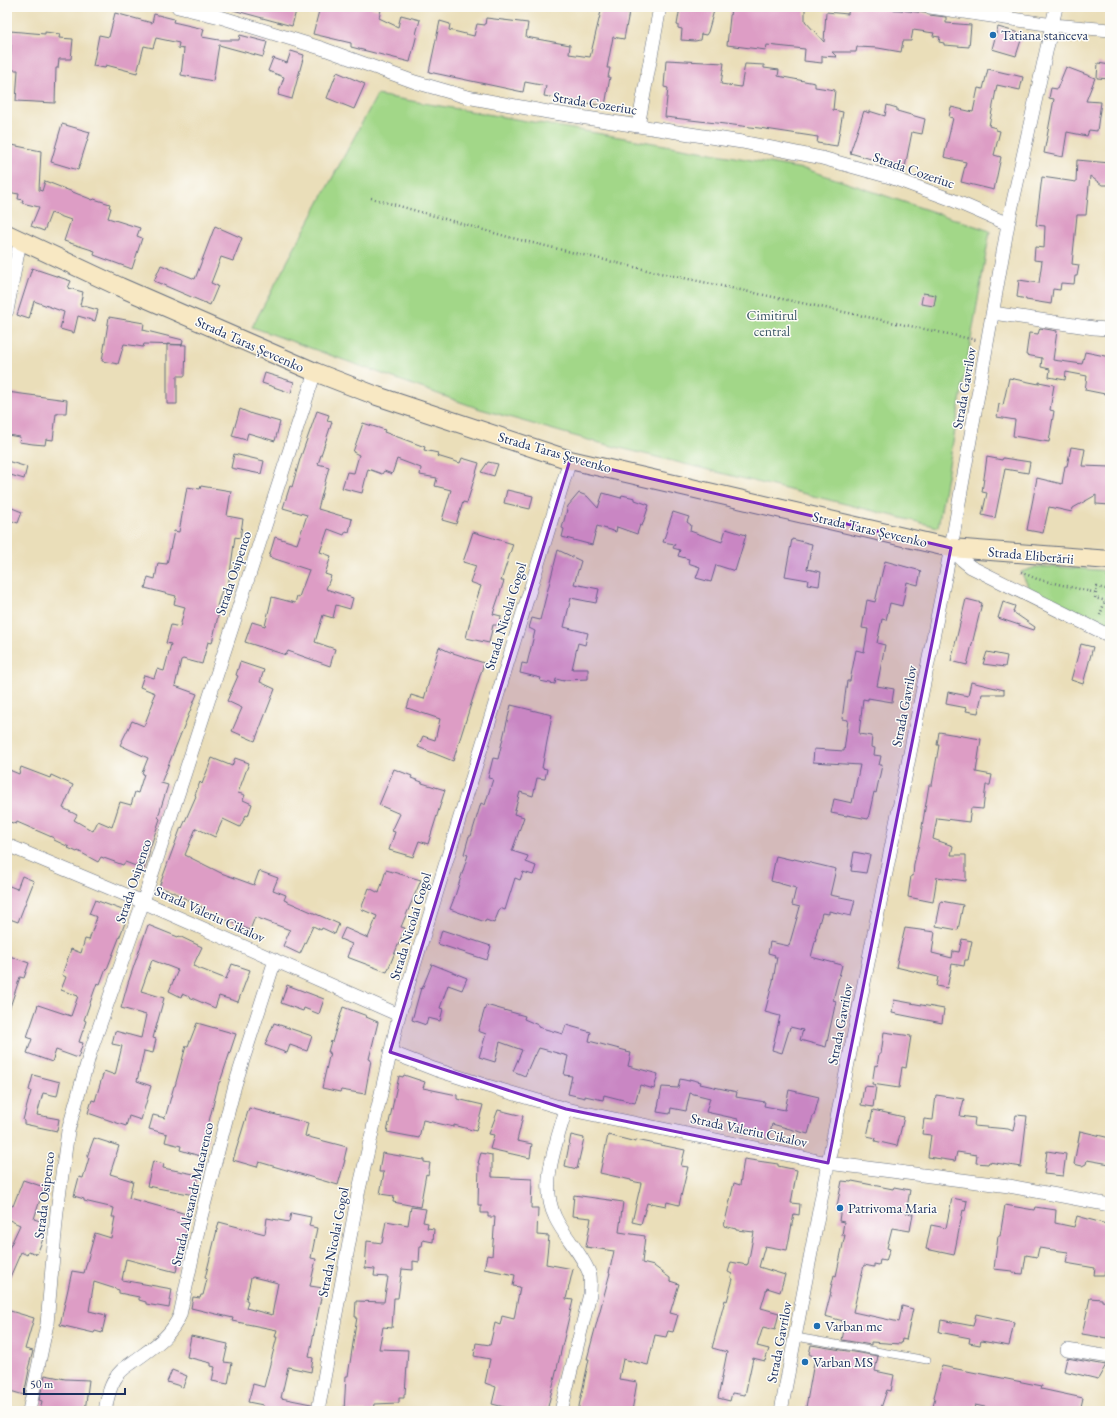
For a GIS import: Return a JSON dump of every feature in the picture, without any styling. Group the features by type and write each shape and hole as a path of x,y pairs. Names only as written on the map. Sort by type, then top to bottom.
{"main road":[{"name":"Strada Taras Șevcenko","path":"13,238 120,287 315,372 377,396 570,460 951,548"},
{"name":"Strada Eliberării","path":"951,548 1109,565"}],"street":[{"name":"Strada Cozeriuc","path":"178,7 220,17 309,44 416,82 467,96 548,112 742,142 822,158 890,177 950,199 1008,224"},
{"path":"638,126 660,7"},
{"path":"930,7 1052,25 1110,30"},
{"name":"Strada Gavrilov","path":"781,1411 828,1163 951,548 1008,224 1056,7"},
{"path":"7,310 13,238"},
{"path":"993,313 1094,328 1107,328 1110,326"},
{"name":"Strada Osipenco","path":"29,1411 47,1324 57,1211 68,1131 90,1053 143,902 315,372"},
{"name":"Strada Nicolai Gogol","path":"318,1411 358,1194 399,1015 570,460"},
{"path":"951,548 971,567 1110,636"},
{"name":"Strada Valeriu Cikalov","path":"7,846 143,902 399,1015"},
{"name":"Strada Alexandr Macarenco","path":"105,1411 110,1390 121,1371 164,1338 175,1327 180,1315 200,1221 235,1085 275,960"},
{"name":"Strada Valeriu Cikalov","path":"390,1052 434,1069 566,1109 828,1163 1009,1186 1110,1205"},
{"path":"561,1411 590,1294 590,1276 554,1217 548,1193 554,1152 566,1109"},
{"path":"1067,1350 1110,1357"}],"lane":[{"path":"796,1337 928,1360"}],"path":[{"path":"371,198 512,238 651,271 988,342"},
{"path":"1109,565 1108,590 1097,587 1095,598 1110,602"},
{"path":"1022,572 1037,579 1096,593"},
{"path":"1100,615 1105,601"}],"highlighted area":[{"path":"570,460 951,548 828,1163 566,1109 390,1052"}],"green space":[{"name":"Cimitirul central","path":"377,95 809,170 990,231 938,527 592,441 477,408 252,327"},
{"path":"1036,567 1060,567 1110,571 1110,628 1029,588 1021,572"}],"building":[{"path":"234,7 297,7 292,26 233,10"},
{"path":"320,7 367,7 381,10 379,18 398,27 401,15 420,20 410,62 351,47 351,43 313,34"},
{"path":"602,7 630,7 624,39 613,37 607,68 610,68 608,77 610,77 605,106 544,96 546,86 525,82 523,92 429,72 440,21 450,24 449,30 474,36 477,24 485,25 486,18 528,23 526,37 570,45 569,54 590,57"},
{"path":"680,7 715,7 708,32 706,35 701,34 700,40 681,40 682,29 678,28 677,25"},
{"path":"731,7 805,7 805,21 824,42 826,12 848,14 849,7 925,13 929,15 946,17 946,23 971,25 969,47 944,45 944,43 939,42 940,37 933,36 934,33 913,30 911,41 903,41 901,52 878,48 857,47 856,52 832,52 837,57 822,56 822,63 804,61 805,49 767,45 766,50 727,45"},
{"path":"115,13 152,23 154,14 174,19 173,22 204,29 202,37 219,40 239,40 240,35 267,42 263,57 219,45 213,81 181,75 184,49 178,48 179,43 156,38 153,48 144,46 137,73 106,65 105,68 93,66 99,35 109,37"},
{"path":"998,27 1023,34 1016,56 992,49"},
{"path":"10,31 45,34 45,32 60,34 59,38 73,39 71,59 59,59 58,68 56,68 55,103 16,101 18,70 10,70"},
{"path":"291,51 304,55 292,99 278,95 284,77 268,71 273,58 287,63"},
{"path":"666,60 724,63 721,84 741,87 745,64 764,65 764,68 779,70 778,76 815,83 815,87 835,90 833,110 843,112 837,146 817,143 818,137 759,128 665,117 668,88 664,87"},
{"path":"1098,63 1110,65 1110,79 1097,78"},
{"path":"1066,67 1095,78 1086,101 1101,102 1097,131 1089,130 1087,136 1067,132 1063,157 1044,153 1054,99 1049,98 1051,88 1057,89"},
{"path":"988,69 1023,77 1020,90 997,85 989,126 1000,131 994,155 1001,157 994,190 961,182 966,162 944,157 953,118 949,117 951,107 973,112 978,88 983,89"},
{"path":"337,72 365,84 354,109 327,98"},
{"path":"887,105 897,108 897,111 925,119 922,134 912,132 905,167 850,153 864,111 885,116"},
{"path":"62,124 90,132 78,170 51,162"},
{"path":"7,144 41,151 39,190 42,191 45,181 93,200 94,199 110,204 109,207 111,208 108,218 140,228 137,236 142,238 132,269 94,255 95,251 64,241 71,220 51,213 44,231 31,226 39,207 22,203 23,200 18,199 19,194 7,192"},
{"path":"1077,160 1110,163 1110,185 1102,185 1090,176 1086,215 1077,215 1072,264 1079,265 1074,284 1061,283 1060,290 1053,289 1051,304 1017,297 1019,280 1039,283 1042,261 1034,260 1035,247 1044,248 1045,226 1036,225 1042,177 1076,182"},
{"path":"215,226 242,238 233,261 221,257 211,283 218,286 210,305 154,281 161,265 195,279"},
{"path":"32,268 71,281 68,288 83,292 80,305 98,310 95,321 78,316 74,333 60,329 64,312 34,301 29,319 17,315"},
{"path":"923,293 936,295 934,306 921,304"},
{"path":"109,317 144,323 143,330 183,340 182,345 144,344 143,347 124,344 118,364 102,361"},
{"path":"1040,328 1057,331 1053,360 1082,364 1085,352 1110,357 1110,395 1085,390 1087,376 1066,372 1065,380 1049,377 1050,369 1041,367 1042,358 1026,355 1029,333 1038,334"},
{"path":"167,344 186,345 185,376 177,376 177,404 167,404"},
{"path":"265,373 294,382 291,393 262,383"},
{"path":"1009,378 1039,384 1039,382 1054,385 1050,410 1054,411 1049,442 1013,436 1015,420 997,417 999,404 1003,405"},
{"path":"7,392 67,400 66,413 56,414 53,440 46,439 45,445 33,444 19,442 20,437 7,435"},
{"path":"240,409 280,422 275,441 248,433 246,440 232,436"},
{"path":"317,411 329,415 327,421 332,422 318,464 329,467 318,509 352,519 349,532 346,531 344,535 328,529 320,552 331,556 325,574 331,576 326,589 353,598 350,609 336,605 333,618 323,615 315,642 335,649 330,666 288,651 286,655 245,642 252,622 265,626 272,597 295,603 297,596 299,597 309,570 269,557 275,537 297,544 307,515 283,508 290,486 292,487"},
{"path":"363,423 385,430 384,432 425,447 424,450 438,453 437,456 460,463 462,458 479,463 467,503 463,502 456,524 442,520 451,490 435,486 437,478 420,475 421,468 397,459 392,474 384,471 382,474 368,469 362,493 342,488 347,472 354,473 359,455 353,452"},
{"path":"1071,447 1085,449 1082,466 1110,467 1110,505 1096,504 1096,495 1073,508 1072,512 1049,507 1043,533 1027,530 1037,478 1062,484 1065,466 1067,466"},
{"path":"234,454 264,461 261,474 231,468"},
{"path":"987,457 1002,460 1003,458 1030,462 1028,473 1005,469 995,518 982,515 987,493 982,492"},
{"path":"7,461 27,467 24,479 7,474"},
{"path":"488,462 498,464 494,476 481,472"},
{"path":"201,486 231,491 227,516 243,519 240,538 235,537 228,587 223,587 217,606 220,607 212,643 208,642 202,664 183,659 181,660 175,686 197,694 161,783 168,785 158,817 160,819 144,869 125,862 123,865 101,857 98,862 78,851 77,852 68,848 69,847 54,840 54,838 17,822 16,824 7,821 7,769 19,774 21,767 50,778 51,775 73,785 63,808 77,815 74,820 93,831 98,821 112,827 120,802 131,805 135,792 138,793 144,774 142,773 148,758 120,745 132,721 144,726 154,700 152,700 155,693 140,687 144,675 154,678 157,669 164,671 171,644 166,643 171,625 180,627 185,607 174,604 176,596 145,588 148,577 155,579 158,563 167,564 174,531 179,532 187,487 200,489"},
{"path":"507,490 533,496 530,509 504,503"},
{"path":"579,493 587,496 598,508 603,493 621,498 622,495 635,498 635,500 649,505 642,526 640,525 637,534 617,527 616,532 597,526 592,545 562,537 564,529 562,528 568,506"},
{"path":"7,506 22,512 18,523 7,519"},
{"path":"673,512 689,517 687,522 691,525 690,531 722,542 726,529 746,535 735,571 716,565 711,582 696,578 700,567 688,563 689,559 678,556 680,550 673,548 675,544 663,542"},
{"path":"473,532 513,544 501,581 504,581 493,614 501,616 500,625 493,625 489,643 466,638 481,586 470,582 476,566 463,562"},
{"path":"792,539 812,544 807,569 821,572 819,586 807,584 808,580 785,576"},
{"path":"558,550 581,561 574,584 599,589 596,603 571,598 564,627 588,633 585,645 578,643 572,669 588,669 588,679 564,681 556,679 555,684 540,681 541,678 520,673 522,663 527,664 535,631 529,628 532,618 540,620"},
{"path":"885,561 921,571 918,585 907,582 902,606 890,603 886,620 882,619 877,643 885,645 877,686 894,689 892,702 868,698 868,700 863,699 859,734 872,736 871,747 875,748 874,755 881,756 879,765 882,765 876,793 874,792 868,819 831,813 834,799 852,803 860,765 813,762 814,749 844,751 848,720 842,719 847,681 850,681 856,650 864,652 868,629 862,628 867,600 875,602"},
{"path":"966,599 982,603 967,665 951,661"},
{"path":"1003,602 1015,606 1013,612 1035,627 1034,630 998,618"},
{"path":"1081,644 1093,647 1083,684 1071,680"},
{"path":"439,647 484,663 453,761 418,747 423,736 435,740 440,719 407,708 411,695 424,699"},
{"path":"987,652 1007,656 1005,667 983,664"},
{"path":"240,662 264,670 260,682 275,689 255,741 232,731 242,708 227,701 238,676 236,675"},
{"path":"971,682 1004,690 1004,694 982,694 978,713 966,711 967,708 946,704 948,692 968,696"},
{"path":"511,705 552,715 542,768 547,769 545,779 537,778 533,796 520,792 514,814 524,817 512,851 528,856 526,862 536,866 533,875 523,872 520,880 515,878 505,910 500,908 494,923 486,920 485,922 450,909 468,855 464,854 469,836 471,836 481,803 485,805 493,779 488,778 493,758 498,759"},
{"path":"939,732 981,739 976,772 992,775 990,785 986,785 983,809 971,808 969,822 937,818 933,839 953,846 951,855 966,855 966,881 937,877 933,902 908,897 929,785 932,785 939,745 937,745"},
{"path":"212,758 232,766 235,758 249,763 238,793 245,795 243,800 252,804 248,816 246,815 240,827 223,819 215,837 196,828 185,855 221,873 254,885 259,871 278,878 273,890 286,895 284,900 339,924 335,934 313,926 300,954 283,946 290,930 255,917 250,930 201,909 202,907 173,892 159,887 181,827 182,828 196,796 195,795 200,782 202,784"},
{"path":"394,769 412,776 411,778 422,783 445,790 428,844 419,841 413,857 389,850 395,832 392,831 400,814 379,805"},
{"path":"854,852 870,855 866,873 851,871"},
{"path":"776,856 836,869 830,895 855,900 851,916 829,911 829,914 822,913 811,957 842,965 833,1000 836,1001 826,1047 800,1040 803,1030 790,1027 782,1053 772,1050 780,1016 765,1012 773,981 777,957 774,957 775,955 768,953 770,942 789,946 800,907 792,905 796,888 771,881"},
{"path":"386,870 421,880 401,927 405,928 387,972 347,957 352,944 340,939 345,928 368,938 377,916 361,909 369,888 379,893"},
{"path":"22,876 34,881 18,922 7,918 7,885 17,889"},
{"path":"95,900 125,911 122,921 125,923 100,984 97,983 84,1020 86,1021 79,1042 83,1043 78,1058 56,1050 52,1062 27,1053 32,1039 27,1037 38,1005 71,1016 78,996 61,990 66,977 62,975 71,949 81,953 85,939 89,940 97,917 89,914"},
{"path":"941,901 963,905 958,930 936,926"},
{"path":"148,925 178,937 179,936 202,947 193,966 226,979 232,964 250,970 238,1002 219,996 215,1008 182,994 181,997 169,991 178,970 152,960 141,991 164,998 153,1038 156,1039 153,1053 144,1051 137,1081 151,1086 141,1120 129,1116 126,1126 88,1113 92,1100 95,1101 104,1071 115,1075 122,1046 112,1044 115,1031 141,1038 146,1015 121,1008"},
{"path":"905,928 935,932 932,953 952,958 953,951 959,952 962,939 972,941 968,960 965,960 964,966 952,964 947,988 936,986 938,977 896,967"},
{"path":"442,930 491,946 487,960 438,944"},
{"path":"7,955 29,963 24,978 20,977 9,1010 7,1009"},
{"path":"432,964 467,978 462,990 448,985 440,1008 443,1009 440,1021 428,1018 426,1025 412,1020 421,988 422,989"},
{"path":"287,985 324,999 319,1014 304,1008 303,1011 281,1003"},
{"path":"894,1000 944,1009 942,1023 892,1013"},
{"path":"486,1005 525,1016 524,1019 538,1025 538,1027 563,1034 566,1025 591,1032 589,1041 631,1053 628,1066 658,1074 654,1089 640,1085 635,1103 604,1095 603,1100 585,1096 585,1098 568,1094 572,1076 564,1075 568,1056 539,1048 535,1056 534,1055 525,1076 513,1071 522,1050 500,1042 495,1062 479,1057 486,1034 478,1031"},
{"path":"343,1007 378,1022 369,1059 371,1060 365,1094 341,1090 340,1092 322,1088 330,1052 328,1052"},
{"path":"197,1023 236,1034 219,1082 205,1137 209,1138 203,1157 180,1150 181,1146 165,1142 167,1134 149,1129 153,1115 165,1118 186,1046 188,1046"},
{"path":"274,1023 312,1036 307,1051 290,1045 287,1053 265,1045"},
{"path":"884,1032 911,1036 906,1068 902,1067 899,1088 872,1084 875,1065 877,1066 879,1054 881,1054"},
{"path":"33,1075 60,1082 57,1096 43,1093 37,1115 59,1119 57,1131 24,1124 23,1120 31,1091 29,1090"},
{"path":"404,1075 425,1082 423,1088 457,1095 457,1099 483,1105 476,1131 454,1125 454,1127 423,1120 419,1138 387,1132 399,1076 403,1077"},
{"path":"680,1079 689,1081 689,1079 701,1082 700,1084 737,1092 736,1097 765,1102 764,1106 785,1110 789,1090 819,1097 808,1134 772,1124 769,1139 736,1132 738,1119 706,1112 710,1098 690,1093 686,1111 671,1108 670,1114 657,1112 662,1087 678,1088"},
{"path":"864,1086 876,1087 873,1107 861,1105"},
{"path":"936,1095 964,1099 960,1116 975,1118 974,1126 1008,1129 1013,1131 1016,1115 1027,1116 1021,1167 989,1162 988,1164 976,1163 977,1155 957,1152 955,1161 928,1157 931,1135 922,1134 924,1119 933,1120"},
{"path":"249,1108 308,1123 305,1136 347,1147 338,1185 259,1162 257,1167 233,1160"},
{"path":"498,1110 523,1116 517,1141 532,1144 530,1158 490,1149 494,1135 489,1134"},
{"path":"873,1110 904,1117 897,1146 875,1141 876,1138 867,1136"},
{"path":"1080,1131 1110,1138 1110,1164 1087,1160 1086,1164 1082,1166 1074,1164"},
{"path":"571,1135 584,1138 577,1169 565,1166"},
{"path":"608,1135 636,1142 636,1140 685,1150 681,1166 688,1167 679,1205 667,1202 666,1206 647,1203 641,1224 632,1222 641,1183 600,1173"},
{"path":"94,1138 119,1146 110,1174 133,1181 129,1198 190,1215 176,1272 126,1259 122,1280 172,1289 169,1308 146,1304 146,1302 139,1300 139,1297 119,1293 119,1290 94,1282 89,1311 106,1315 102,1333 95,1331 94,1333 60,1325 72,1271 84,1273 95,1233 111,1238 115,1217 112,1217 114,1208 84,1201 84,1199 74,1196 79,1177 83,1178 89,1158 87,1157"},
{"path":"1047,1151 1066,1154 1063,1176 1044,1174"},
{"path":"382,1153 424,1160 424,1162 430,1163 428,1175 426,1174 420,1207 393,1202 394,1196 380,1194 384,1172 379,1172"},
{"path":"481,1153 492,1155 492,1177 532,1179 531,1208 538,1208 537,1235 549,1236 546,1264 573,1269 566,1299 573,1300 547,1411 511,1411 512,1409 492,1404 496,1387 485,1383 490,1359 474,1356 476,1343 490,1345 495,1323 500,1325 502,1316 514,1319 520,1287 513,1286 515,1275 484,1269 487,1255 492,1256 495,1217 488,1217 488,1213 481,1213 481,1205 478,1205 478,1163"},
{"path":"744,1159 778,1164 778,1166 797,1170 791,1203 800,1204 799,1215 794,1214 787,1250 765,1246 759,1267 785,1275 780,1292 767,1288 761,1308 779,1313 775,1330 763,1327 757,1346 769,1349 765,1361 753,1358 745,1395 732,1393 730,1401 718,1398 727,1352 712,1348 725,1300 727,1301 733,1279 731,1278 732,1274 728,1272 731,1262 748,1264 754,1232 736,1230 724,1226 734,1183 740,1185"},
{"path":"153,1161 164,1164 163,1168 199,1175 194,1195 147,1186"},
{"path":"23,1180 44,1187 34,1219 46,1223 45,1234 37,1254 28,1251 27,1255 21,1252 7,1284 7,1253 20,1225 7,1219 7,1203 13,1206"},
{"path":"842,1181 852,1181 893,1189 894,1187 910,1190 906,1213 913,1214 910,1231 892,1228 887,1248 890,1249 886,1261 880,1260 879,1265 874,1264 874,1267 864,1265 853,1312 899,1322 902,1306 913,1309 906,1340 902,1339 901,1344 871,1342 871,1345 842,1340 845,1325 842,1325 843,1321 825,1316 845,1235 842,1235 844,1222 839,1221 841,1207 837,1206"},
{"path":"574,1195 623,1202 619,1232 645,1236 642,1263 654,1266 670,1278 670,1281 679,1284 670,1313 678,1315 673,1332 668,1331 666,1337 655,1335 648,1365 623,1359 619,1379 637,1382 632,1411 578,1411 589,1359 587,1359 610,1273 614,1251 586,1247 591,1218 572,1216"},
{"path":"952,1198 967,1201 965,1211 963,1210 954,1255 926,1249 931,1225 946,1228"},
{"path":"1005,1205 1034,1210 1035,1207 1056,1210 1055,1223 1074,1227 1077,1216 1110,1225 1110,1273 1105,1271 1104,1275 1094,1275 1095,1268 1066,1263 1068,1252 1039,1248 1037,1257 1026,1255 1023,1274 994,1269 998,1236 1000,1236"},
{"path":"411,1207 426,1209 423,1222 428,1223 427,1228 434,1229 433,1242 423,1240 422,1246 420,1246 419,1262 413,1261 413,1270 402,1269 398,1298 394,1298 392,1328 383,1327 379,1349 408,1350 404,1398 399,1398 399,1403 374,1404 373,1411 344,1411 346,1376 348,1376 357,1317 355,1317 356,1301 384,1302 388,1277 374,1276 375,1269 365,1268 367,1241 382,1243 386,1221 408,1225"},
{"path":"291,1213 311,1217 309,1226 317,1228 311,1258 316,1259 310,1286 323,1288 309,1357 313,1358 311,1372 288,1367 281,1398 311,1404 310,1411 262,1411 263,1405 248,1402 253,1384 264,1387 277,1337 275,1337 277,1330 232,1321 233,1318 191,1308 193,1297 200,1298 201,1295 203,1295 207,1279 205,1278 219,1222 265,1234 267,1218 289,1222","holes":["253,1277 278,1283 272,1315 246,1308 248,1301 246,1300 251,1278"]},
{"path":"1090,1298 1102,1299 1102,1301 1110,1302 1110,1323 1107,1338 1082,1334"},
{"path":"7,1310 34,1318 25,1349 33,1351 28,1369 24,1395 7,1390"},
{"path":"976,1314 1014,1322 1009,1346 981,1341 980,1345 969,1343 970,1338 939,1332 941,1320 973,1326"},
{"path":"191,1336 228,1344 224,1362 232,1363 228,1384 212,1381 215,1367 211,1366 211,1363 187,1357"},
{"path":"811,1345 878,1356 875,1371 894,1375 891,1391 887,1390 880,1411 826,1411 806,1407 815,1357 809,1354"},
{"path":"1067,1358 1106,1365 1098,1379 1064,1371"},
{"path":"942,1366 1042,1386 1041,1389 1083,1398 1080,1411 1004,1411 975,1405 973,1411 932,1411"},
{"path":"172,1370 187,1376 183,1387 167,1382"},
{"path":"45,1375 65,1379 89,1380 85,1411 40,1411 42,1401 39,1400"}],"place":[{"name":"Tatiana stanceva","path":"993,35"},
{"name":"Patrivoma Maria","path":"840,1208"},
{"name":"Varban mc","path":"817,1326"},
{"name":"Varban MS","path":"805,1362"}]}
